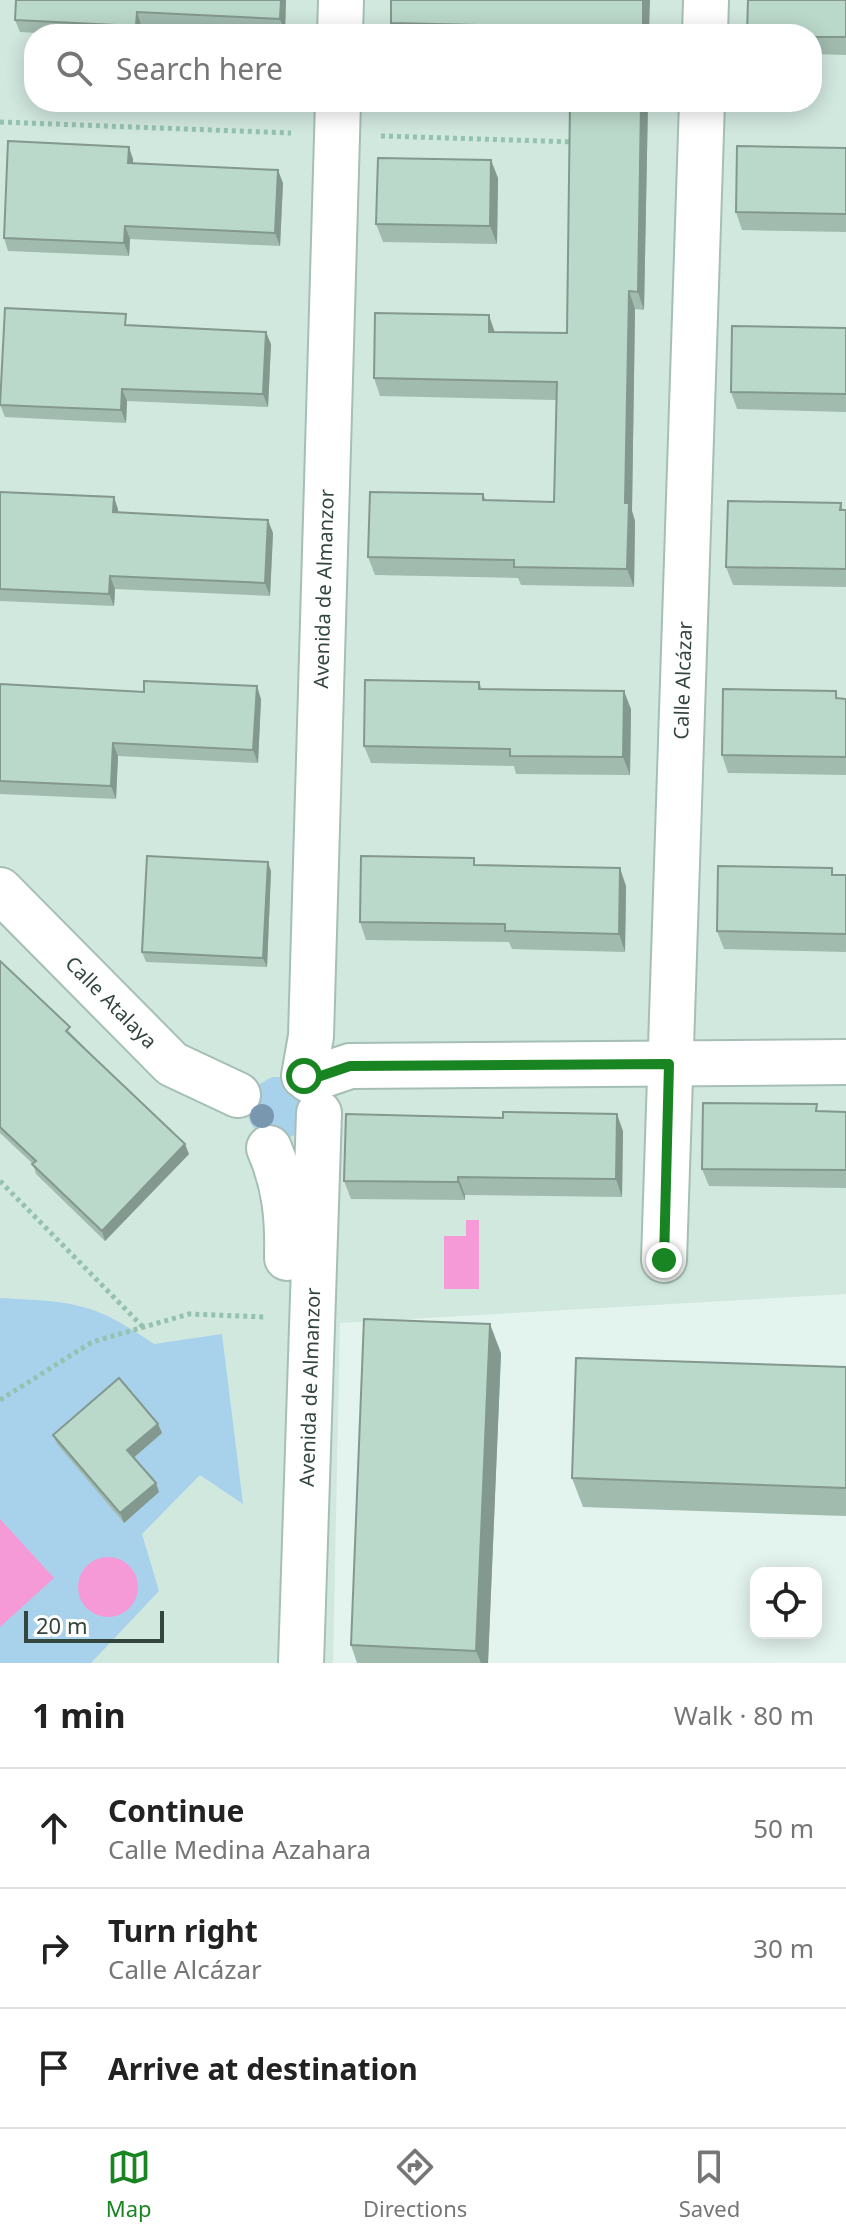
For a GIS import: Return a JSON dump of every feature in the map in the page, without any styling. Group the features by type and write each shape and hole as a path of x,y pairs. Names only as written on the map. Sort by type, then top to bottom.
{"street":[{"path":"340,24 341,0"},
{"path":"705,24 706,0"},
{"name":"Avenida de Almanzor","path":"301,1663 312,1020 338,112"},
{"name":"Calle Alcázar","path":"664,1260 702,112"},
{"name":"Calle Atalaya","path":"0,890 172,1064 238,1095"},
{"path":"311,1090 350,1066 846,1062"},
{"path":"266,1068 293,1069 311,1090 315,1126 296,1145 269,1148 256,1143 238,1122 238,1095 244,1083 266,1068"},
{"name":"Avenida de Almanzor","path":"269,1148 283,1180 288,1217 274,1663"}],"path":[{"path":"0,1181 143,1327"},
{"path":"0,1400 92,1342 143,1327 189,1314 285,1318"}],"shaded area":[{"path":"0,0 846,0 846,1294 340,1323 333,1663 0,1663"},
{"path":"273,1077 283,1077 308,1095 299,1133 283,1139 269,1138 258,1132 250,1122 247,1110 258,1086"},
{"path":"466,1220 479,1220 479,1289 444,1289 444,1236 466,1236"},
{"path":"0,1298 81,1306 114,1319 154,1344 222,1334 243,1504 200,1475 142,1534 159,1591 91,1663 0,1663"},
{"path":"0,1519 54,1578 0,1627"},
{"path":"108,1557 120,1559 129,1566 136,1575 136,1599 129,1608 120,1615 108,1617 96,1615 87,1608 80,1599 78,1587 80,1575 87,1566 96,1559"}],"building":[{"path":"16,0 281,0 280,19 137,12 136,24 15,20"},
{"path":"391,0 643,0 643,24 391,23"},
{"path":"748,0 846,0 846,37 822,37 822,24 747,24"},
{"path":"570,112 641,112 638,292 629,291 625,503 629,503 627,569 514,567 514,560 368,557 370,492 483,494 483,500 554,502 557,382 374,378 375,313 489,315 489,332 567,333"},
{"path":"8,141 129,147 128,163 278,170 275,233 125,226 124,243 4,238"},
{"path":"737,146 846,148 846,214 736,212"},
{"path":"378,158 491,160 490,226 376,224"},
{"path":"5,308 126,314 125,325 266,332 263,394 122,389 121,410 0,405"},
{"path":"732,326 846,328 846,394 731,392"},
{"path":"0,492 114,497 113,512 268,520 265,583 110,576 109,594 0,589"},
{"path":"728,501 841,503 840,510 846,510 846,569 726,567"},
{"path":"365,680 479,682 479,689 624,691 623,757 510,756 510,749 364,746"},
{"path":"144,681 257,686 253,750 113,743 111,786 0,781 0,684 144,692"},
{"path":"723,689 836,691 836,698 846,699 846,757 722,755"},
{"path":"147,856 268,862 263,958 142,952"},
{"path":"361,856 474,858 474,865 620,868 619,934 505,931 505,924 360,922"},
{"path":"718,866 832,868 832,875 846,875 846,934 717,931"},
{"path":"0,961 70,1027 66,1031 185,1144 102,1231 32,1164 36,1161 0,1127"},
{"path":"703,1103 817,1104 816,1111 846,1112 846,1170 702,1169"},
{"path":"503,1112 617,1114 616,1179 458,1177 458,1182 344,1181 346,1114 503,1118"},
{"path":"364,1319 490,1324 476,1651 351,1645"},
{"path":"576,1358 846,1367 846,1488 572,1478"},
{"path":"119,1378 158,1424 127,1450 156,1483 120,1513 53,1435"}],"route":[{"path":"304,1076 309,1080 350,1066 669,1064 664,1260"}]}
